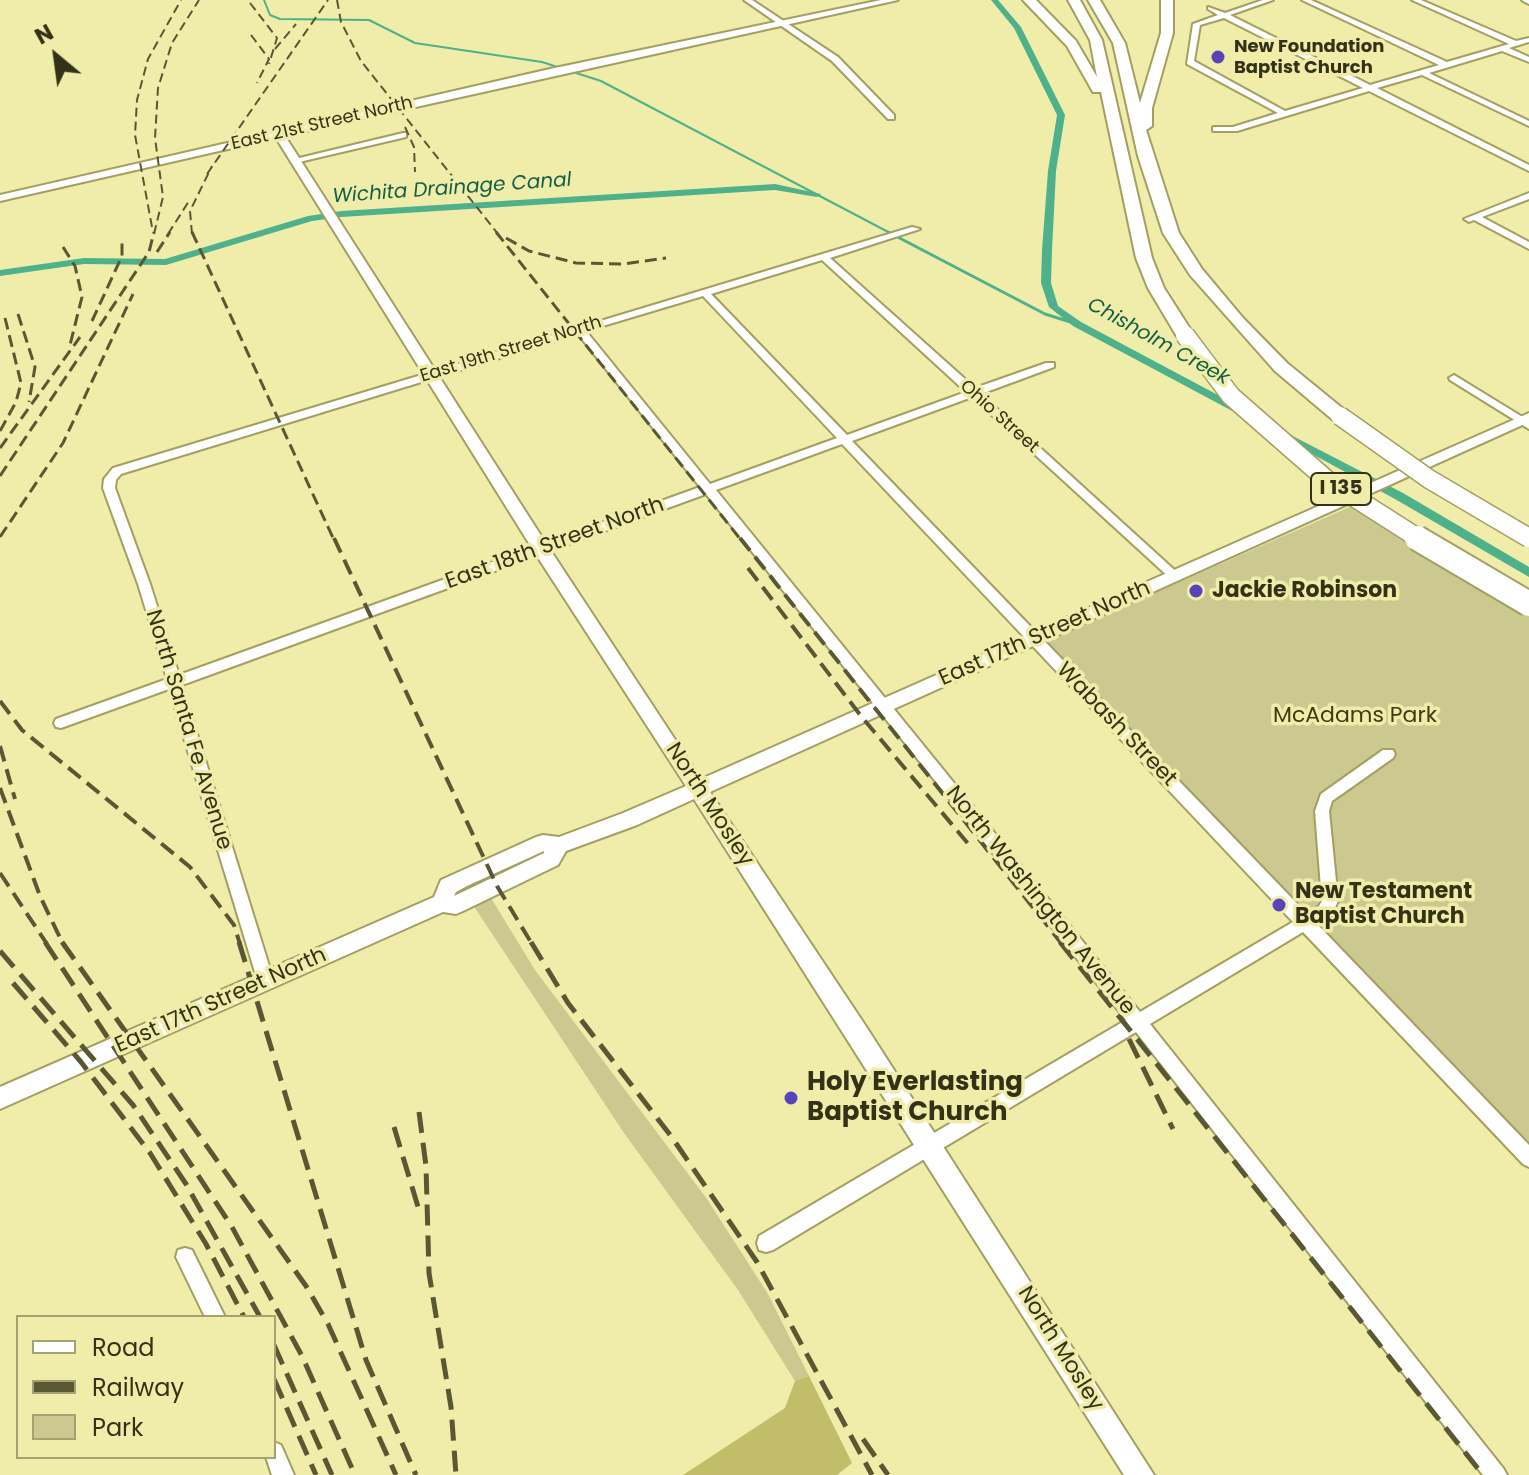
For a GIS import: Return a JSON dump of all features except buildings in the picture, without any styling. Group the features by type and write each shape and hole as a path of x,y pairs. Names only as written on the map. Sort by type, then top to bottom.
{"highway":[{"path":"1029,0 1072,44 1090,71 1116,138"},
{"name":"I 135","path":"1074,0 1096,40 1144,258 1156,288 1185,335 1231,396 1327,480 1442,555 1529,604"},
{"name":"I 135","path":"1094,0 1119,43 1145,156 1171,233 1196,272 1258,345 1340,416 1429,479 1529,538"},
{"path":"1145,156 1145,108 1167,33 1167,0"}],"street":[{"path":"747,0 804,37 864,85 891,117"},
{"path":"758,0 783,22"},
{"name":"East 21st Street North","path":"783,22 872,0"},
{"name":"East 21st Street North","path":"0,198 550,72 894,0"},
{"path":"1270,0 1202,21 1193,33 1190,62 1285,114"},
{"path":"1305,0 1446,65"},
{"path":"1415,0 1516,44"},
{"path":"1210,8 1529,168"},
{"path":"1216,129 1234,129 1529,40"},
{"path":"1502,48 1529,60"},
{"path":"1422,72 1529,124"},
{"name":"North Mosley","path":"279,135 541,549 699,788 1140,1475"},
{"path":"295,160 403,135"},
{"path":"1529,196 1471,218 1529,246"},
{"name":"East 19th Street North","path":"110,479 135,464 915,229"},
{"name":"Ohio Street","path":"823,256 1175,576"},
{"name":"Wabash Street","path":"704,292 1529,1158"},
{"name":"North Washington Avenue","path":"580,330 881,707 1139,1023 1496,1475"},
{"name":"East 18th Street North","path":"61,723 1050,365"},
{"path":"1454,378 1526,421"},
{"name":"East 17th Street North","path":"0,1098 442,903 456,905 551,859 559,845 699,788 1526,421"},
{"name":"North Santa Fe Avenue","path":"110,479 109,488 174,682 266,982"},
{"path":"766,1243 1325,911 1330,901 1322,811 1326,798 1388,754"},
{"path":"185,1257 214,1315"}],"green space":[{"name":"McAdams Park","path":"1352,506 1437,562 1529,613 1529,1149 1322,930 1324,924 1305,907 1295,904 1048,646 1050,639"},
{"path":"491,898 535,970 707,1199 768,1294 809,1376 795,1381 738,1290 624,1133 473,905"}],"shaded area":[{"path":"809,1376 852,1463 837,1475 683,1475 785,1408 795,1381"}],"waterway":[{"path":"264,0 270,15 280,19 369,20 415,43 542,62 601,81 892,234"},
{"name":"Chisholm Creek","path":"994,0 1017,27 1061,115 1052,171 1047,250 1046,283 1054,307 1077,324 1242,412"},
{"name":"Wichita Drainage Canal","path":"0,273 84,261 166,262 311,218 341,214 775,187 817,194"},
{"path":"888,232 1045,314 1077,324"},
{"name":"Chisholm Creek","path":"1281,433 1399,496 1529,573"}],"railway":[{"path":"152,227 135,135 137,100 148,59 181,0"},
{"path":"154,234 163,197 155,138 158,88 172,43 199,0"},
{"path":"211,169 328,0"},
{"path":"337,0 341,22 361,61 498,234"},
{"path":"250,3 277,38 269,64"},
{"path":"275,49 296,24"},
{"path":"251,35 269,59 257,83"},
{"path":"405,127 414,147 415,172"},
{"path":"192,234 190,211 211,169"},
{"path":"207,174 211,169"},
{"path":"168,234 189,201"},
{"path":"0,476 149,252 154,232"},
{"path":"157,252 170,232"},
{"path":"192,232 334,540"},
{"path":"496,232 741,540"},
{"path":"506,238 529,251 576,263 623,264 666,258"},
{"path":"92,321 122,256 122,243"},
{"path":"63,247 75,266 82,297 70,345"},
{"path":"0,537 63,443 133,294"},
{"path":"18,314 35,367 29,402"},
{"path":"0,431 16,402 21,383 5,318"},
{"path":"0,448 80,337"},
{"path":"334,538 497,886 532,944"},
{"path":"740,538 1062,944"},
{"path":"748,568 861,716 970,846"},
{"path":"0,701 22,730 190,867 234,925 240,944"},
{"path":"0,746 15,799"},
{"path":"0,788 40,896 62,942"},
{"path":"0,873 47,944"},
{"path":"45,942 232,1227 302,1356 355,1475"},
{"path":"62,942 306,1286 328,1324 396,1475"},
{"path":"239,942 366,1360 416,1475"},
{"path":"531,942 568,1003 671,1136 757,1262 872,1475"},
{"path":"1060,942 1483,1475"},
{"path":"0,951 133,1105 186,1184 259,1315"},
{"path":"13,983 81,1062 150,1153 206,1244 243,1315"},
{"path":"1129,1039 1173,1129"},
{"path":"419,1112 426,1166 429,1273 451,1407 456,1475"},
{"path":"394,1127 419,1210"},
{"path":"276,1349 332,1475"},
{"path":"276,1384 316,1475"},
{"path":"863,1439 888,1475"}],"place":[{"name":"New Foundation Baptist Church","path":"1218,57"},
{"name":"Jackie Robinson","path":"1196,591"},
{"name":"New Testament Baptist Church","path":"1279,905"},
{"name":"Holy Everlasting Baptist Church","path":"791,1098"}]}
